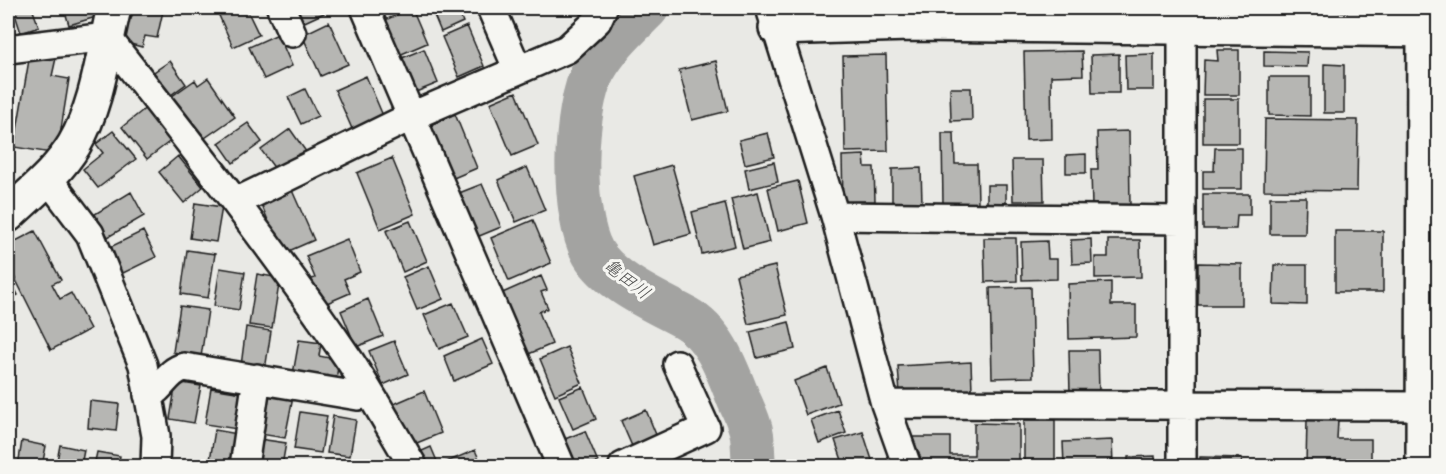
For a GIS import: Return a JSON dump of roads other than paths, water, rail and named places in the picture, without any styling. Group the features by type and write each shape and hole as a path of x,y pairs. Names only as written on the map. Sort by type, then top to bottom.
{"street":[{"path":"281,8 292,33"},
{"path":"365,8 561,466"},
{"path":"491,8 518,70"},
{"path":"236,201 412,116 567,49 597,21 603,8"},
{"path":"907,466 885,404 835,216 773,18 911,16 1182,18 1427,23 1429,294 1419,406 1420,466"},
{"path":"1182,18 1182,466"},
{"path":"8,50 111,22"},
{"path":"8,215 47,177 73,146 90,109 111,22"},
{"path":"111,22 351,364 412,466"},
{"path":"47,177 90,234 143,365 156,436 155,466"},
{"path":"835,216 1182,220"},
{"path":"623,466 706,428 677,364"},
{"path":"148,395 154,393 172,373 184,368 358,396 369,394"},
{"path":"244,466 257,378"},
{"path":"885,404 1419,406"}],"waterway":[{"name":"亀田川","path":"647,8 606,52 594,70 587,87 582,110 577,162 581,213 586,236 593,253 611,274 635,291 686,318 696,325 713,344 725,365 750,426 754,466"}]}
